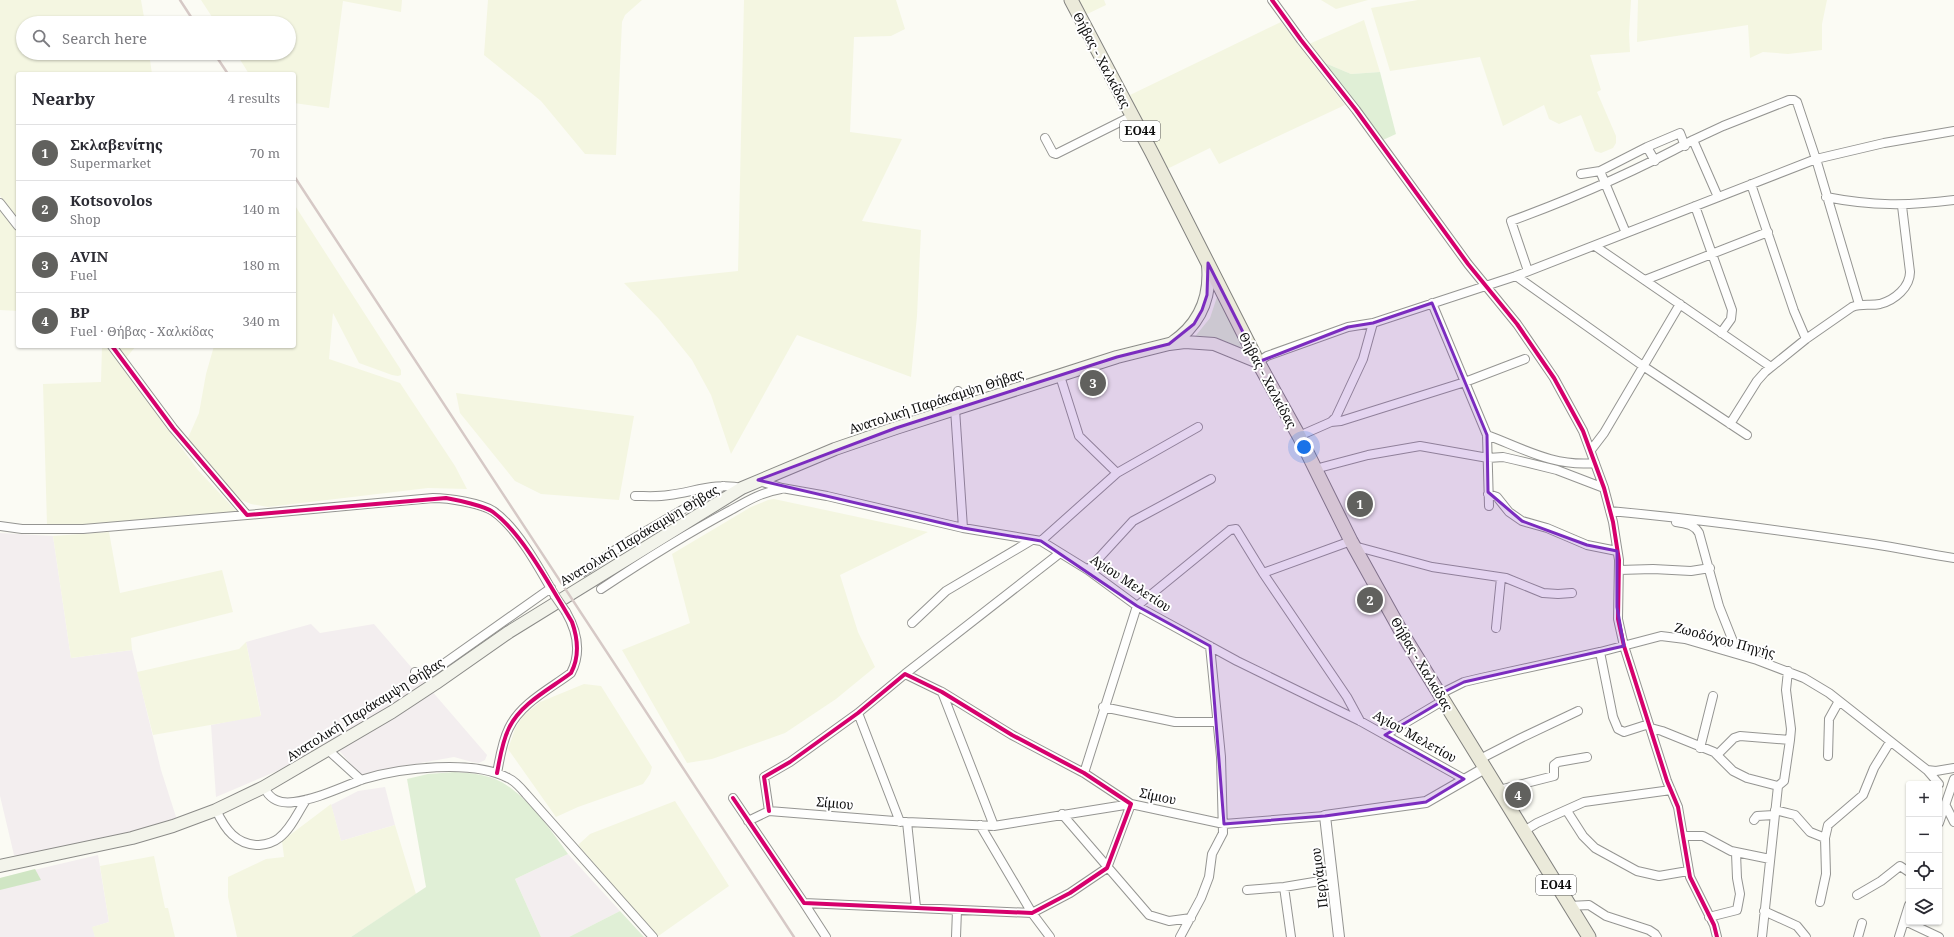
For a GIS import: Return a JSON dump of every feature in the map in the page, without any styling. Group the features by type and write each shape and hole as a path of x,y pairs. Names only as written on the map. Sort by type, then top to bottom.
{"main road":[{"name":"Θήβας - Χαλκίδας","path":"1070,0 1132,116 1258,362 1299,436 1353,543 1402,633 1569,906 1590,937"},
{"path":"1169,344 1194,324 1202,310 1207,295 1209,279 1208,263"},
{"name":"Ανατολική Παράκαμψη Θήβας","path":"0,866 132,838 174,826 216,810 264,787 328,750 436,683 509,632 742,488 835,449 1117,357 1169,344 1185,342 1214,344 1258,362"}],"street":[{"path":"1272,0 1300,40 1356,110 1484,285 1517,324 1554,378 1570,406 1591,450 1611,514 1619,570 1617,607 1624,646 1671,790 1678,807 1684,836 1688,871 1717,931 1717,937"},
{"path":"1528,271 1511,222 1606,184 1723,126 1789,100 1794,100 1797,102 1816,159 1826,197 1859,304"},
{"path":"1045,138 1053,154 1056,154 1132,116"},
{"path":"1258,362 1268,356 1348,327 1373,323 1484,285 1516,276 1816,159 1884,143 1954,132"},
{"path":"1581,174 1600,172 1647,147 1680,133 1685,146"},
{"path":"1693,140 1718,197"},
{"path":"1647,147 1655,161"},
{"path":"1600,172 1626,234"},
{"path":"1751,184 1794,311 1806,340"},
{"path":"1826,197 1861,203 1902,206 1954,200"},
{"path":"0,203 16,223"},
{"path":"1695,206 1732,310 1731,319 1721,333"},
{"path":"1730,424 1757,381 1771,367 1806,340 1859,304 1871,305 1888,301 1903,290 1910,280 1902,206"},
{"path":"1646,280 1768,232"},
{"path":"1595,246 1771,367"},
{"path":"1516,276 1643,366 1747,435"},
{"path":"1432,303 1487,435 1488,506"},
{"path":"1591,450 1604,433 1680,304"},
{"path":"1331,422 1346,399 1363,359 1373,323"},
{"path":"113,348 173,428 247,515"},
{"path":"1299,436 1331,422 1341,421 1465,382 1525,359"},
{"path":"1060,376 1079,436 1117,473"},
{"path":"958,391 955,409 963,528"},
{"path":"1041,541 1117,473 1198,427"},
{"path":"1487,435 1549,460 1579,465 1595,464"},
{"path":"1315,469 1368,455 1420,446 1488,458 1503,458 1557,470 1604,488"},
{"path":"1088,570 1133,521 1211,479"},
{"name":"Αγίου Μελετίου","path":"758,480 782,488 827,496 963,528 1041,541 1088,570 1137,606 1237,661 1360,721 1464,779 1483,764"},
{"path":"635,496 668,495 733,485 742,488"},
{"path":"583,572 624,544 723,486"},
{"path":"601,589 640,562 713,519 761,494 782,488"},
{"path":"1488,494 1497,497 1509,512 1522,521 1547,528 1587,545 1617,551"},
{"path":"0,526 22,529 83,529 433,498 460,500 492,511 518,538 566,612 575,631 578,651 576,664 571,673 522,709 515,718 504,740 497,773"},
{"path":"1611,514 1644,513 1656,516 1707,520 1874,544 1954,558"},
{"path":"1611,514 1690,525 1696,528 1710,568 1719,606 1738,654"},
{"path":"1084,773 1137,606 1230,530 1236,529 1239,532 1262,573 1347,697 1360,721"},
{"path":"912,623 946,590 1032,540"},
{"path":"1262,573 1353,543 1432,567 1501,578 1543,593 1572,593"},
{"path":"748,820 769,811 764,777 790,762 858,713 905,674 1060,553"},
{"path":"1619,570 1653,569 1691,571 1710,568"},
{"path":"1496,628 1501,578"},
{"path":"414,672 423,674 432,672 551,588"},
{"name":"Ζωοδόχου Πηγής","path":"1385,735 1464,682 1600,652 1646,639 1671,637 1738,654 1788,671 1822,689 1927,770 1936,781"},
{"path":"1180,937 1206,886 1212,854 1223,833 1224,824 1222,815 1220,757 1210,646"},
{"path":"1600,652 1610,703 1618,729 1624,732 1650,726 1717,755 1733,771 1747,778 1778,786"},
{"path":"1762,937 1778,786 1784,781 1790,740 1791,728 1786,690 1788,671"},
{"path":"804,903 916,907 1032,914 1070,893 1107,868 1131,804 1084,773 1012,735 942,692 905,674"},
{"path":"942,692 994,826"},
{"path":"1700,748 1713,696"},
{"path":"1828,756 1829,719 1839,701"},
{"path":"1104,707 1175,722 1216,722"},
{"path":"1483,764 1521,738 1578,711"},
{"path":"858,713 903,822 916,907"},
{"path":"1717,755 1734,738 1740,736 1790,740"},
{"path":"1820,902 1826,874 1825,838 1828,825 1863,794 1874,768 1890,742"},
{"path":"328,750 361,780"},
{"path":"1499,790 1554,776 1554,765 1558,762 1587,757"},
{"path":"1927,770 1936,772 1951,768 1954,761"},
{"path":"264,787 268,795 275,800 293,802 306,800 361,780 384,774 438,768 469,768 497,773 508,778 526,794 653,937"},
{"name":"Σίμιου","path":"769,811 903,822 994,826 1131,804 1224,824 1325,816 1426,802 1464,779"},
{"path":"1941,817 1954,779"},
{"path":"1524,832 1549,818 1584,802 1671,790"},
{"name":"Ζωοδόχου Πηγής","path":"1942,792 1954,822"},
{"path":"734,798 826,937"},
{"path":"216,810 228,831 236,839 250,845 268,844 280,838 306,800"},
{"path":"1567,811 1583,836 1595,848 1637,871 1659,876 1688,871"},
{"path":"1754,820 1757,816 1762,814 1775,812 1795,815 1810,832 1825,838"},
{"path":"1062,814 1149,915 1169,921 1191,918"},
{"name":"Περγάμου","path":"1325,816 1339,937"},
{"path":"980,826 1032,914 1050,937"},
{"path":"1684,836 1703,836 1736,853 1770,859"},
{"path":"1709,917 1737,910 1740,894 1737,878 1736,853"},
{"path":"1857,895 1881,881 1900,866 1906,870"},
{"path":"1246,890 1284,887 1332,878"},
{"path":"1284,887 1291,937"},
{"path":"1569,906 1589,905 1606,916 1649,930 1657,937"},
{"path":"956,937 957,910"},
{"path":"1764,911 1797,926 1806,937"},
{"path":"1899,937 1906,917"},
{"path":"1905,921 1939,937"},
{"path":"1858,937 1862,923"}],"highlighted area":[{"path":"1208,263 1258,362 1348,327 1373,323 1432,303 1487,435 1488,492 1522,521 1587,545 1617,551 1617,607 1624,646 1464,682 1440,694 1444,700 1385,735 1464,779 1426,802 1325,816 1224,824 1210,646 1137,606 1041,541 963,528 758,480 896,428 1117,357 1169,344 1194,324 1202,310 1207,295"}],"shaded area":[{"path":"0,533 53,536 71,658 132,650 161,770 177,820 146,830 20,856 14,855 0,796"},
{"path":"311,624 320,633 374,624 487,755 485,760 479,763 454,757 381,770 361,776 330,740 277,771 216,797 211,725 261,715 246,642"},
{"path":"385,787 395,825 341,841 331,805 358,791"},
{"path":"568,854 620,911 569,937 541,937 515,879"},
{"path":"98,855 109,922 93,927 95,937 0,937 0,878"}],"green space":[{"path":"0,0 141,0 144,16 16,16 16,60 150,60 152,72 16,72 16,216 0,196"},
{"path":"201,0 402,0 401,12 343,1 329,108 296,103 296,72 248,72 240,60 296,60 296,16 211,16"},
{"path":"488,0 642,0 625,15 622,22 616,155 585,154 541,101 484,55"},
{"path":"744,0 896,0 905,29 891,36 854,37 850,132 902,139 862,221 921,230 917,316 911,377 797,335 731,454 711,395 692,360 659,319 624,283 738,271"},
{"path":"1075,0 1104,0 1106,5 1083,16"},
{"path":"1321,0 1368,0 1336,9"},
{"path":"1418,0 1631,0 1629,34 1630,52 1590,55 1601,90 1597,92 1616,136 1616,143 1613,148 1601,153 1595,151 1581,115 1559,124 1549,119 1544,105 1503,126 1480,57 1390,71 1371,8"},
{"path":"1638,0 1827,0 1822,24 1822,50 1788,54 1763,52 1750,58 1748,25 1637,42"},
{"path":"1364,20 1380,72 1351,74 1325,63 1309,44"},
{"path":"1281,22 1345,105 1219,164 1210,148 1167,169 1128,96"},
{"path":"1325,63 1351,74 1380,72 1396,134 1383,140 1353,103"},
{"path":"296,207 401,370 401,375 392,375 359,363 333,313 329,359 400,383 455,466 467,489 428,488 268,507 251,504 239,499 188,438 199,413 206,374 213,348 296,348"},
{"path":"0,210 16,230 16,311 0,310"},
{"path":"1218,294 1246,353 1193,339 1210,318"},
{"path":"102,348 107,348 198,470 238,513 102,524 47,525 43,384 101,382"},
{"path":"118,348 134,348 126,358"},
{"path":"456,393 634,416 619,500 541,494 515,481 460,413"},
{"path":"774,499 928,532 840,575 858,632 875,667 836,699 785,733 712,759 687,763 622,650 690,623 672,554 751,507"},
{"path":"109,532 120,593 222,570 233,612 131,638 132,650 71,658 53,536"},
{"path":"246,642 261,716 153,735 137,672 239,649"},
{"path":"584,684 601,686 652,767 650,774 643,784 578,807 556,817 508,749 515,729 523,716 540,702"},
{"path":"455,772 485,776 505,784 526,801 536,812 568,854 515,879 541,937 351,937 426,887 407,779 428,774"},
{"path":"675,801 729,886 657,937 578,845 590,834"},
{"path":"331,804 341,841 395,825 416,894 351,937 237,937 228,897 228,877 266,859 284,857 282,841"},
{"path":"154,856 165,908 168,908 175,937 95,937 92,927 109,922 100,866"},
{"path":"35,869 41,880 0,890 0,878"},
{"path":"620,911 644,937 569,937"}],"railway":[{"path":"180,0 190,16"},
{"path":"219,60 227,72"},
{"path":"296,179 794,937"}],"cycle path":[{"path":"1272,0 1301,40 1356,110 1468,264 1517,324 1554,378 1583,431 1604,488 1613,522 1619,560 1618,619 1624,646 1667,781 1678,807 1690,877 1714,925 1717,937"},
{"path":"113,348 173,428 247,515 446,498 471,504 493,512 515,534 546,578 572,622 577,641 577,654 571,673 528,704 514,719 505,739 497,773"},
{"path":"733,798 804,903 1032,913 1070,893 1107,868 1131,804 1084,773 1012,735 942,692 905,674 858,713 790,762 764,777 769,811"}],"place":[{"name":"AVIN","path":"1093,383"},
{"name":"Σκλαβενίτης","path":"1360,504"},
{"name":"Kotsovolos","path":"1370,600"},
{"name":"BP","path":"1518,795"}]}
